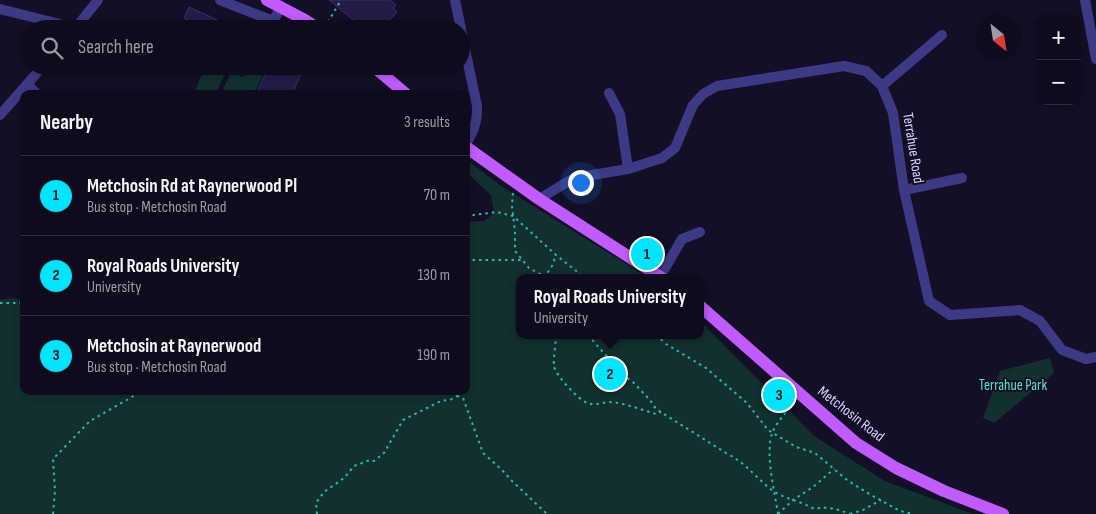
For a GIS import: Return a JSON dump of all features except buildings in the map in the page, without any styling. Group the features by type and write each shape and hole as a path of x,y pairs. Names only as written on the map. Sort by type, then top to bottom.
{"main road":[{"path":"267,0 303,20"},
{"path":"383,75 401,90"},
{"path":"470,149 538,199 656,274"},
{"name":"Metchosin Road","path":"704,309 856,443 896,468 1003,514"}],"street":[{"path":"81,20 98,0"},
{"path":"220,0 270,20"},
{"path":"455,0 459,20"},
{"path":"1085,0 1096,60"},
{"path":"274,20 281,7"},
{"path":"0,9 40,20"},
{"path":"882,86 942,35"},
{"name":"Terrahue Road","path":"538,199 574,178 628,169 662,158 675,148 693,105 703,94 717,86 844,66 866,71 882,86 893,113 904,190 929,301 950,316 1020,310 1040,321 1062,350 1086,360 1096,357"},
{"path":"470,73 478,117 470,137"},
{"path":"23,90 36,75"},
{"path":"28,85 33,90"},
{"path":"0,114 20,93"},
{"path":"609,93 620,114 628,169"},
{"path":"904,190 962,178"},
{"path":"663,274 682,239 700,232"}],"path":[{"path":"329,20 341,0"},
{"path":"517,184 512,195 515,251 529,268 539,274"},
{"path":"470,215 497,212 513,216 580,274"},
{"path":"546,274 556,255"},
{"path":"470,260 522,260"},
{"path":"0,303 20,303"},
{"path":"556,339 554,370 585,402 592,404 611,402 656,414 661,412"},
{"path":"592,339 623,375 633,382 650,400 656,409 726,453 738,458 774,492 814,508 825,506 850,514 863,510 881,500"},
{"path":"660,339 706,368 747,403 768,430 796,447 815,454 847,480 881,500 900,511 913,514"},
{"path":"53,514 55,491 53,459 90,420 134,395"},
{"path":"317,514 316,503 324,492 344,478 354,466 370,460 374,461 384,453 402,420 440,401 457,396 463,398 483,453 547,514"},
{"path":"778,514 774,492 770,443 772,432 781,418 801,396"},
{"path":"778,514 793,500 813,487 834,469"}],"green space":[{"path":"201,75 224,75 218,90 196,90"},
{"path":"230,75 243,77 244,75 263,75 256,90 223,90"},
{"path":"470,162 501,186 643,274 516,274 516,339 704,339 704,325 814,436 885,481 973,514 0,514 0,300 12,298 20,299 20,395 470,395 470,222 484,221 494,213 491,195 470,176"},
{"name":"Terrahue Park","path":"1050,358 1054,373 994,423 983,418 1000,371"}],"place":[{"name":"Metchosin Rd at Raynerwood Pl","path":"647,254"},
{"name":"Royal Roads University","path":"610,374"},
{"name":"Metchosin at Raynerwood","path":"779,395"}]}
